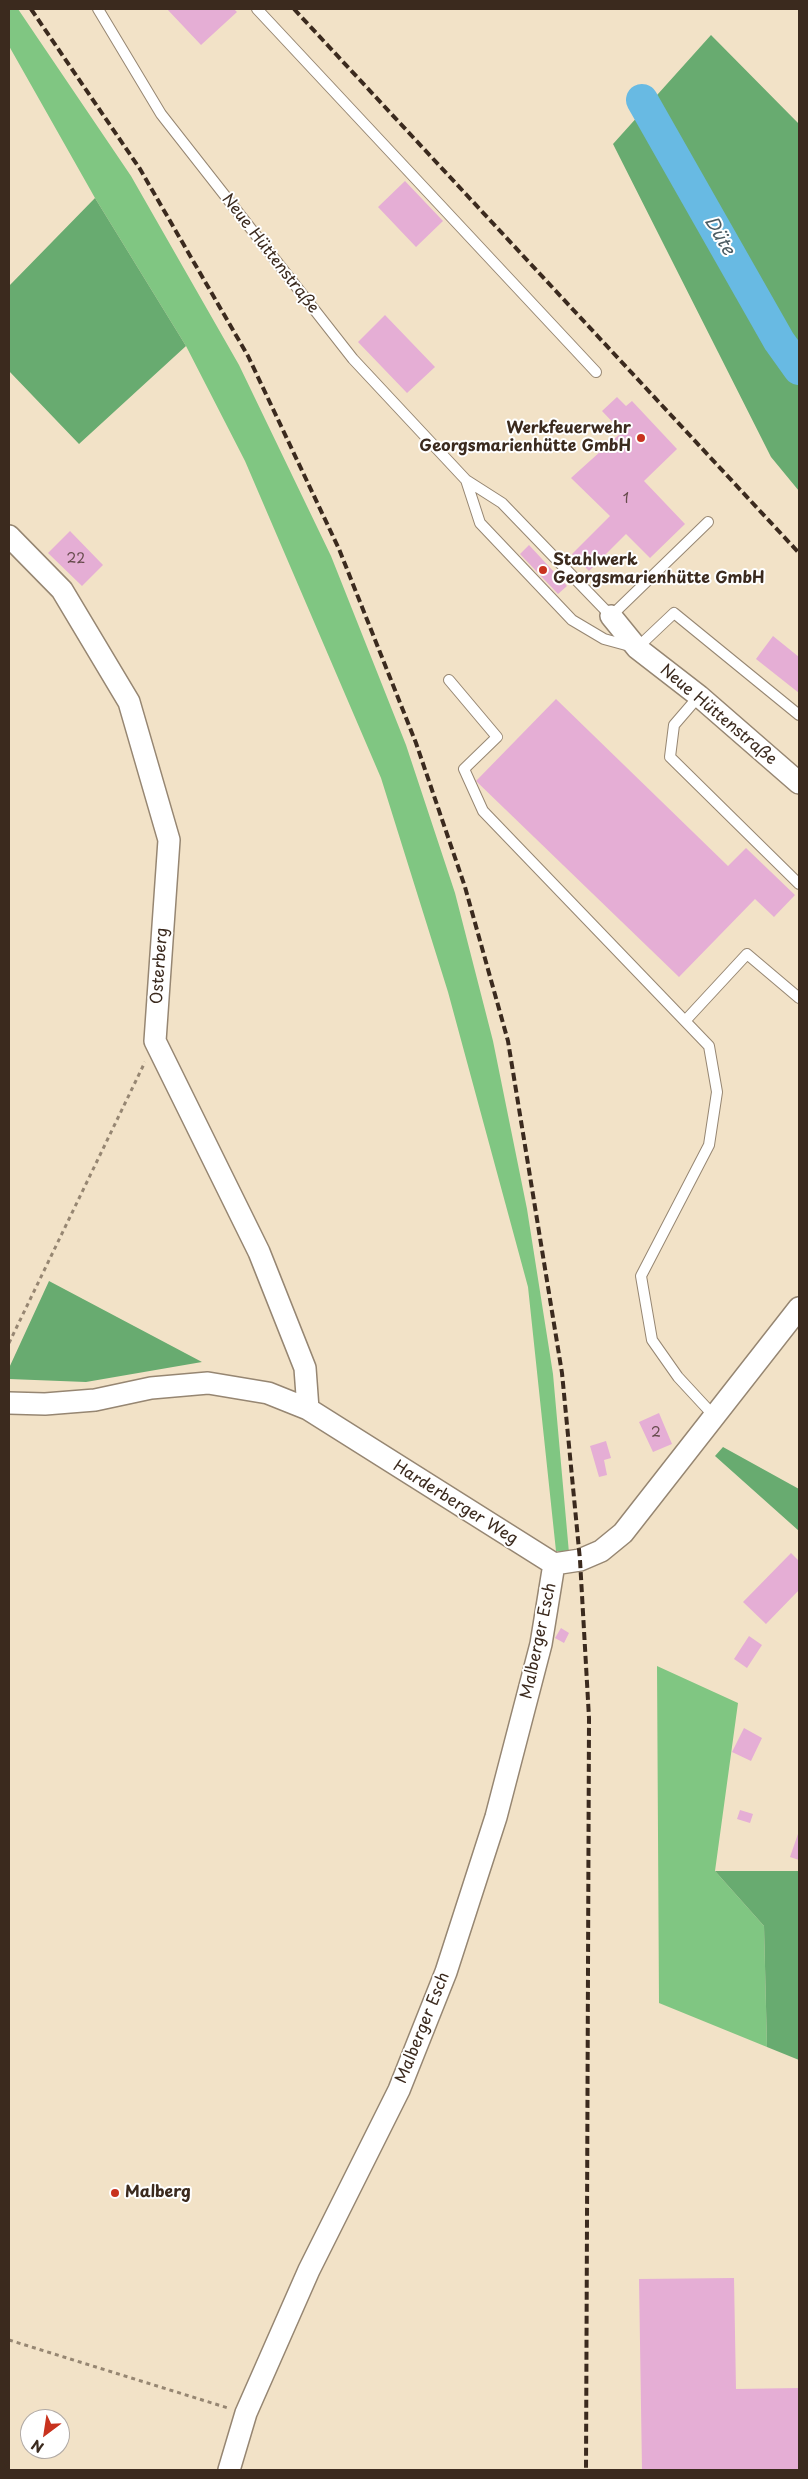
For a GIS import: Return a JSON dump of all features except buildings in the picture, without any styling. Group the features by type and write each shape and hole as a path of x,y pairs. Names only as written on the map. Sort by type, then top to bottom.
{"street":[{"name":"Osterberg","path":"9,536 62,590 128,702 169,840 155,1042"},
{"name":"Neue Hüttenstraße","path":"611,616 636,648 699,696 799,783"},
{"path":"155,1042 259,1252 305,1368 308,1409"},
{"path":"554,1564 580,1560 601,1551 623,1533 799,1308"},
{"name":"Harderberger Weg","path":"9,1403 45,1404 95,1400 151,1388 208,1382 268,1393 308,1409 554,1564"},
{"name":"Malberger Esch","path":"229,2470 246,2413 309,2270 399,2090 446,1972 496,1817 541,1644 554,1564"}],"lane":[{"name":"Neue Hüttenstraße","path":"98,9 161,114 353,359 466,480 502,503 611,616"},
{"path":"257,9 596,372"},
{"name":"Neue Hüttenstraße","path":"466,480 480,523 572,620 604,639 636,648"},
{"path":"611,616 708,522"},
{"path":"636,648 674,613 799,715"},
{"path":"449,680 496,737 464,769 483,811 709,1046 716,1092 715,1112 709,1145 641,1276 652,1340 678,1377 715,1417"},
{"path":"699,696 674,725 670,757 799,884"},
{"path":"685,1021 747,954 799,998"}],"path":[{"path":"9,1343 155,1042"},
{"path":"9,2340 246,2413"}],"green space":[{"path":"9,9 18,9 131,176 239,365 331,556 406,745 455,893 493,1041 527,1209 553,1374 569,1553 556,1551 528,1287 448,992 381,778 245,461 186,346 95,198 9,46"},
{"path":"711,35 799,124 799,491 771,457 613,144"},
{"path":"95,198 186,346 79,444 9,371 9,286"},
{"path":"49,1281 202,1362 86,1382 9,1379 9,1368"},
{"path":"723,1447 799,1489 799,1531 715,1456"},
{"path":"657,1666 738,1703 715,1871 764,1926 767,2047 659,2003"},
{"path":"715,1871 799,1871 799,2060 767,2047 764,1926"}],"waterway":[{"name":"Düte","path":"642,100 779,341 799,369"}],"railway":[{"path":"31,9 140,169 248,356 339,549 416,743 465,887 508,1041 562,1373 580,1560 589,1718 586,2470"},
{"path":"294,9 799,553"}],"place":[{"name":"Werkfeuerwehr Georgsmarienhütte GmbH","path":"641,438"},
{"name":"Stahlwerk Georgsmarienhütte GmbH","path":"543,570"},
{"name":"Malberg","path":"115,2193"}]}
